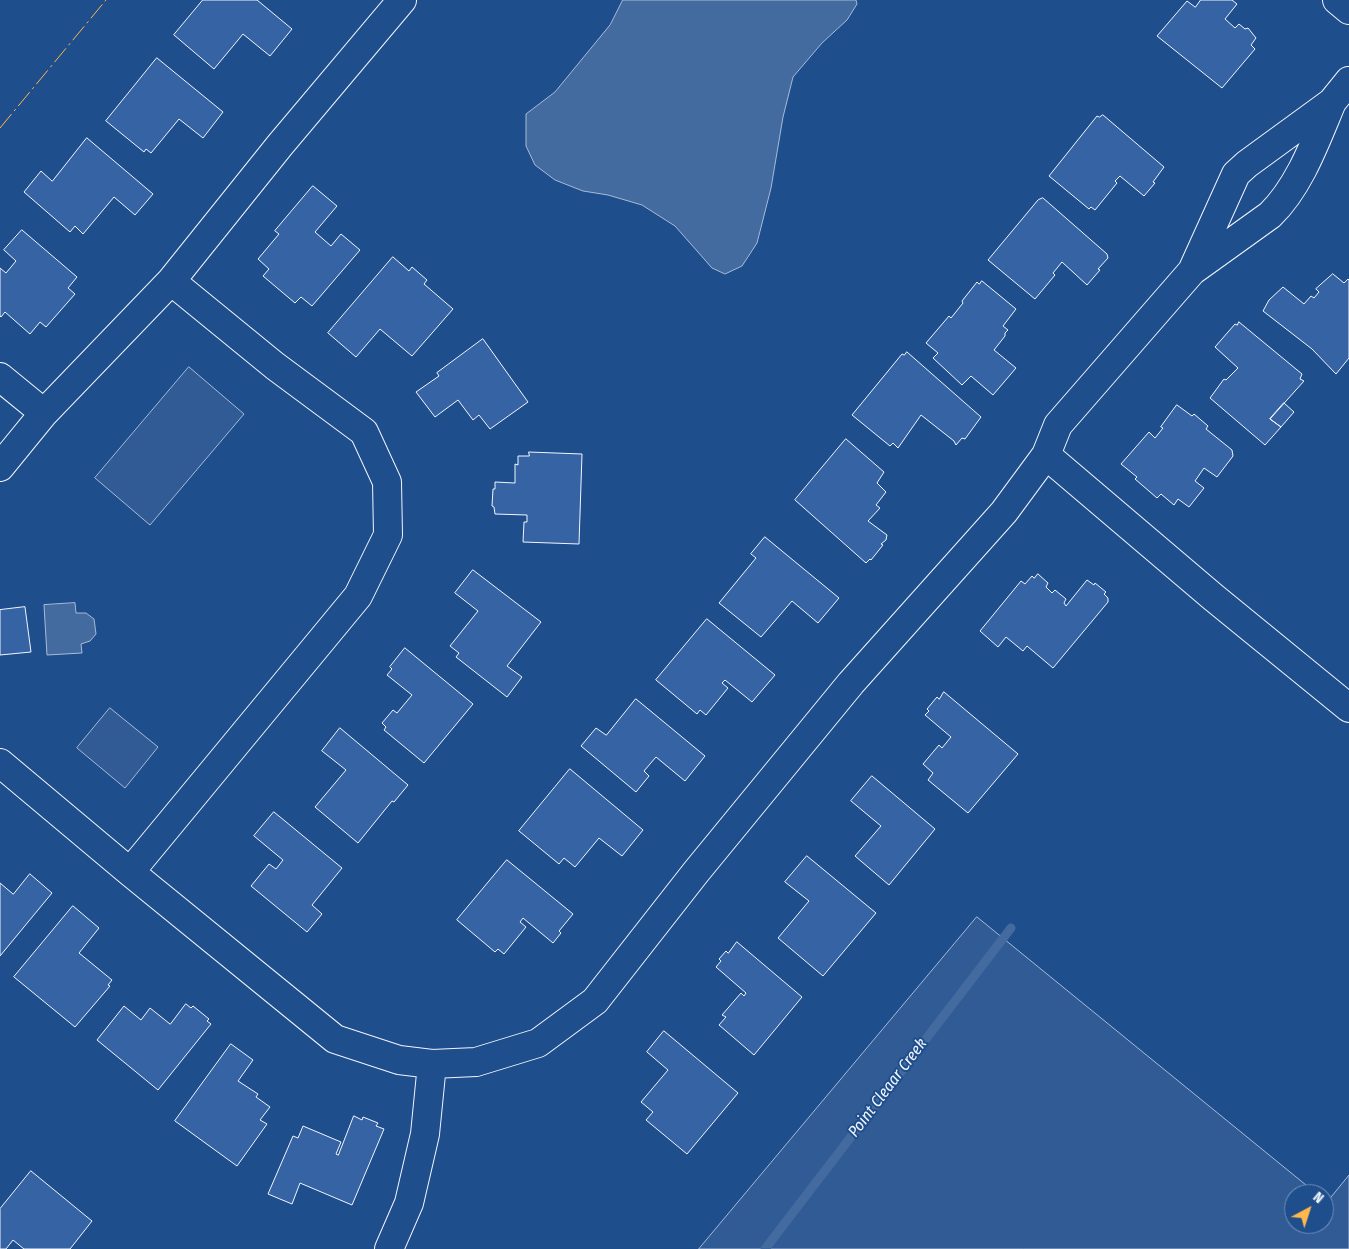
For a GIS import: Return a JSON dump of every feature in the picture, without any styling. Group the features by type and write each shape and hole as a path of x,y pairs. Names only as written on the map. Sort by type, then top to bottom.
{"street":[{"path":"0,467 44,413 171,281 280,145 402,0"},
{"path":"1338,0 1349,10"},
{"path":"0,763 335,1039 399,1060 432,1064 476,1062 538,1043 595,1001 696,872 838,698 1004,512 1046,455 1058,425 1192,271 1270,214 1288,196 1332,102 1349,81"},
{"path":"1192,271 1236,174 1332,102"},
{"path":"130,872 358,596 388,535 388,482 364,432 275,366 171,281"},
{"path":"0,378 44,413"},
{"path":"1046,455 1213,597 1349,708"},
{"path":"389,1249 409,1203 425,1134 432,1064"}],"shaded area":[{"path":"623,0 856,0 857,4 847,20 822,43 793,77 783,117 771,188 757,243 742,266 725,274 712,268 675,226 642,205 608,195 583,191 555,180 535,165 526,146 526,114 555,92 610,25"},
{"path":"189,367 244,414 150,525 95,478"},
{"path":"75,603 76,613 86,613 94,619 96,634 90,641 81,644 82,653 47,655 44,605"},
{"path":"110,708 158,747 125,788 77,748"},
{"path":"977,917 1305,1184 1284,1184 1284,1234 1334,1234 1334,1193 1349,1175 1349,1249 699,1249"}],"building":[{"path":"203,0 257,0 292,29 270,56 243,34 214,69 174,35"},
{"path":"1201,0 1232,0 1237,4 1225,19 1235,28 1239,24 1245,29 1248,28 1256,38 1251,45 1255,49 1222,88 1157,36 1187,1 1195,7"},
{"path":"157,58 223,112 203,138 179,119 151,153 146,149 144,152 106,121"},
{"path":"1103,115 1164,167 1153,182 1155,183 1144,196 1120,176 1115,181 1117,183 1095,210 1091,207 1089,209 1049,176 1097,116"},
{"path":"87,138 153,194 135,215 114,197 83,234 75,226 70,232 24,192 41,171 52,181"},
{"path":"313,186 337,206 315,232 331,246 341,234 360,250 312,306 301,297 295,303 263,276 269,269 258,259 279,234 275,231"},
{"path":"1043,198 1107,254 1108,258 1087,285 1062,262 1053,273 1055,275 1035,299 988,260 1038,200"},
{"path":"22,230 77,277 68,288 75,294 46,327 40,322 30,334 5,312 0,316 0,268 6,273 16,261 4,250"},
{"path":"393,257 409,271 412,267 427,280 424,284 453,309 412,356 380,329 356,357 328,333"},
{"path":"1333,274 1344,283 1349,280 1349,358 1336,374 1312,349 1263,311 1269,300 1283,287 1304,304 1311,296 1314,298 1319,292 1316,289"},
{"path":"982,281 1016,309 1003,326 1008,330 994,350 1016,368 993,395 971,376 962,385 933,358 938,353 926,343 949,316 951,318 977,282 979,284"},
{"path":"1239,322 1302,374 1300,379 1304,381 1270,419 1281,427 1265,445 1210,398 1224,379 1226,380 1238,368 1215,347 1235,324 1237,325"},
{"path":"483,339 528,402 490,429 479,415 473,420 458,400 435,417 416,392 439,376 437,373"},
{"path":"907,352 981,417 965,439 962,438 956,445 954,441 921,415 898,448 893,443 890,446 852,415 902,354 904,355"},
{"path":"1284,403 1294,412 1281,427 1270,419"},
{"path":"1177,405 1192,416 1194,414 1208,426 1206,429 1232,450 1233,456 1217,477 1204,468 1195,481 1204,488 1189,507 1178,499 1174,505 1161,494 1157,498 1135,479 1137,477 1121,464 1149,432 1155,438"},
{"path":"846,439 884,472 877,483 886,492 876,505 880,508 868,521 887,535 886,540 881,544 883,545 871,560 866,563 795,500"},
{"path":"529,452 582,454 579,544 523,542 524,522 527,522 527,515 495,514 494,507 492,506 495,482 515,483 515,464 518,465 518,456 529,456"},
{"path":"765,537 839,598 818,623 792,601 761,637 719,603 756,558 751,554"},
{"path":"473,570 541,622 507,666 522,677 507,697 456,657 459,653 450,646 478,611 455,593"},
{"path":"1038,574 1048,583 1046,587 1052,593 1055,590 1066,599 1064,603 1066,606 1087,580 1094,585 1095,583 1106,592 1104,594 1108,598 1108,602 1053,668 1027,646 1023,651 1006,637 998,647 980,631 1021,581 1025,584 1032,576 1034,578"},
{"path":"25,607 31,652 0,655 0,610"},
{"path":"707,619 775,675 752,702 725,680 722,683 728,688 706,715 700,710 697,714 656,680"},
{"path":"405,648 473,704 424,763 384,730 386,727 382,723 393,710 397,713 412,695 387,675 392,669 390,667"},
{"path":"944,692 1018,754 968,813 928,780 933,773 923,764 939,745 942,748 951,737 925,715 929,711 927,709"},
{"path":"636,699 705,756 685,781 656,757 644,771 649,776 636,792 581,746 596,728 606,735"},
{"path":"340,728 408,785 394,802 392,801 358,843 315,807 346,770 322,751"},
{"path":"570,769 643,830 622,856 599,838 575,867 564,858 559,864 519,831"},
{"path":"872,776 935,829 889,885 855,856 881,826 851,801"},
{"path":"274,812 342,868 312,905 322,914 307,932 251,886 269,864 276,869 283,860 254,836"},
{"path":"807,856 876,913 823,976 778,938 809,901 785,882"},
{"path":"507,860 573,914 559,931 561,933 553,943 523,918 520,922 526,927 504,954 498,949 495,952 457,920"},
{"path":"30,874 52,893 0,956 0,883 13,894"},
{"path":"73,906 99,928 79,953 112,980 108,985 110,986 75,1027 14,977"},
{"path":"737,942 802,997 754,1055 719,1025 726,1017 722,1015 741,993 744,996 746,993 716,967 721,961 719,959 726,951 728,953"},
{"path":"186,1004 191,1008 193,1006 209,1019 207,1021 211,1024 158,1090 97,1040 124,1006 141,1020 150,1008 170,1024"},
{"path":"664,1031 738,1093 687,1154 646,1120 653,1112 641,1102 668,1070 647,1052"},
{"path":"231,1044 253,1060 238,1081 258,1094 256,1097 270,1107 260,1120 267,1124 237,1166 175,1121"},
{"path":"354,1116 362,1120 363,1117 378,1123 376,1126 384,1129 352,1205 300,1183 292,1204 268,1194 293,1136 298,1138 303,1126 341,1142 336,1154 338,1155"},
{"path":"31,1171 92,1221 70,1249 24,1249 13,1240 6,1249 0,1249 0,1209"}],"waterway":[{"name":"Point Cleaar Creek","path":"765,1249 1011,928"}],"power":[{"path":"0,128 106,0"}]}
